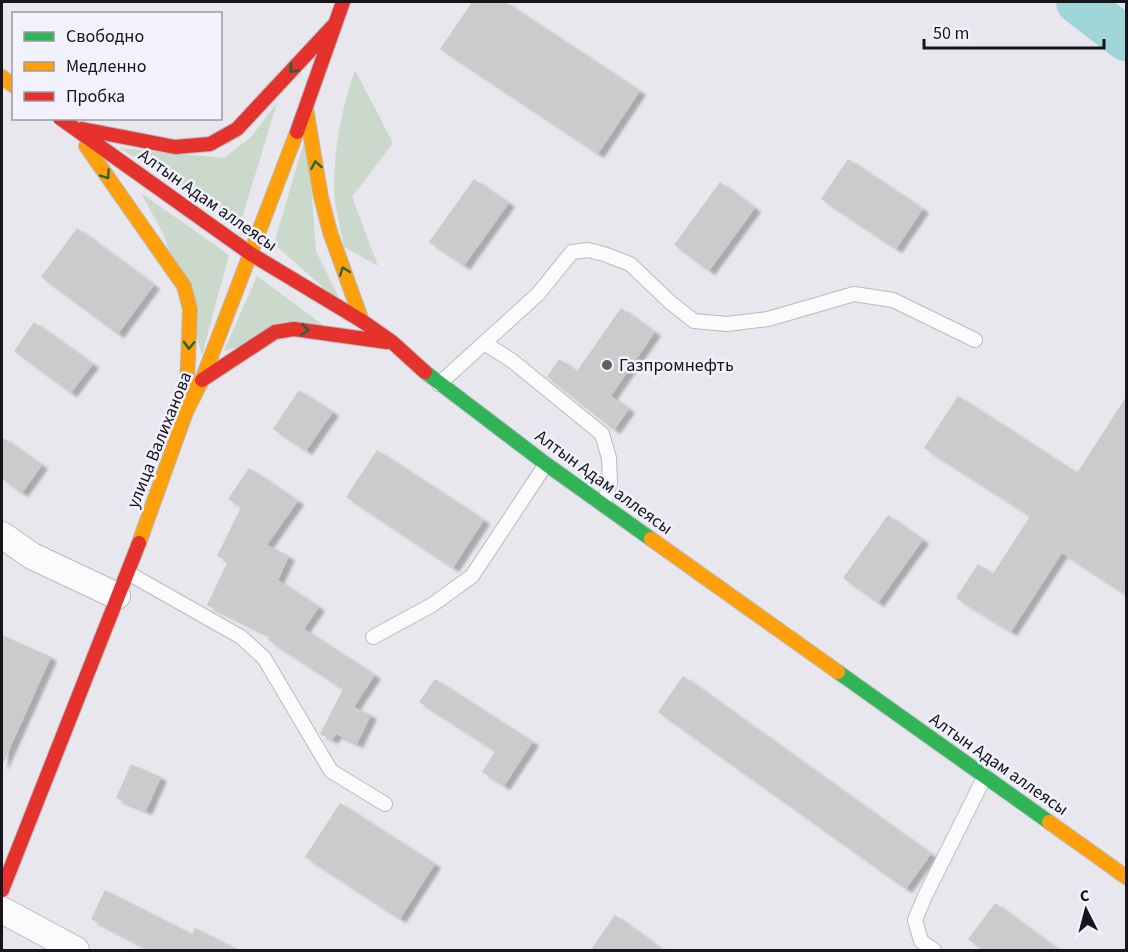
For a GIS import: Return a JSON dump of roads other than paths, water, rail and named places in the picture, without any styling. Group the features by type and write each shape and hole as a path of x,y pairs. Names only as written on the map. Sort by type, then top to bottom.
{"main road":[{"name":"улица Валиханова","path":"2,890 128,573 186,412 202,381 251,254 343,2"},
{"path":"73,127 175,147 210,144 237,129 333,26"},
{"path":"306,108 321,197 330,232 362,321"},
{"name":"Алтын Адам аллеясы","path":"63,120 251,254 362,321 392,342 439,384 546,464 1126,875"},
{"path":"73,127 184,286 190,309 186,412"},
{"path":"202,381 275,332 294,329 392,342"}],"street":[{"path":"2,536 32,556 117,596"},
{"path":"2,910 76,951"}],"lane":[{"path":"439,384 537,294 572,252 588,250 630,264 671,303 694,321 727,324 768,319 854,294 893,300 975,340"},
{"path":"484,343 511,360 603,434 609,458 610,482 604,505"},
{"path":"373,636 432,605 472,576 546,464"},
{"path":"128,573 241,637 264,658 331,771 385,804"},
{"path":"934,951 921,941 915,920 985,776"}],"waterway":[{"path":"1078,2 1126,39"}],"place":[{"name":"Газпромнефть","path":"607,365"}]}
